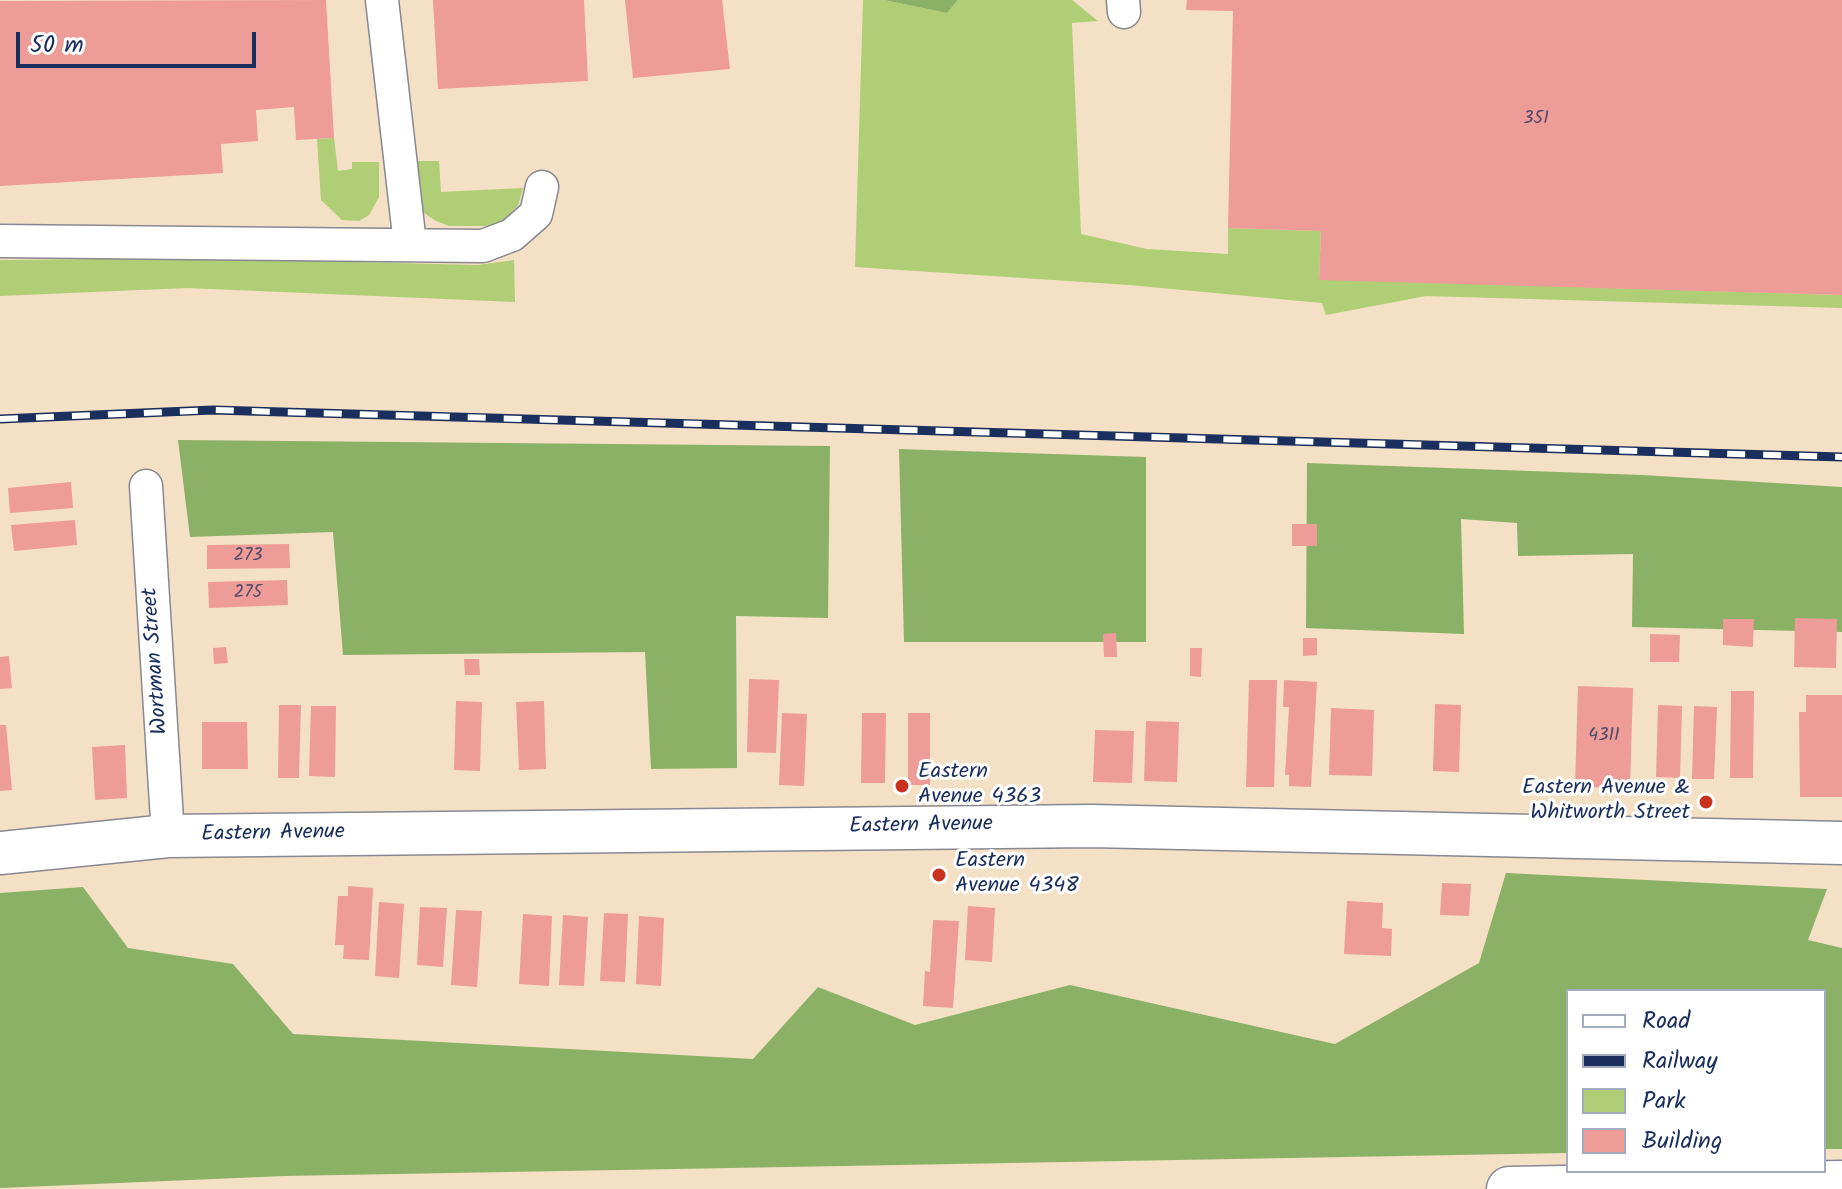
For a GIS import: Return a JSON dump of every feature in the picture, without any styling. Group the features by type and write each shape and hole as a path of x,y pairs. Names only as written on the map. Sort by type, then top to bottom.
{"highway":[{"path":"1509,1189 1842,1183"}],"main road":[{"name":"Eastern Avenue","path":"0,853 168,836 1092,826 1842,843"}],"street":[{"path":"382,0 410,244"},
{"path":"0,241 483,246 512,235 536,214 542,187"},
{"name":"Wortman Street","path":"146,486 168,836"}],"green space":[{"path":"863,0 884,0 947,13 958,0 1072,0 1098,21 1072,23 1081,234 1147,249 1228,254 1228,228 1321,231 1319,279 1842,295 1842,308 1426,296 1326,315 1322,303 1129,285 855,267"},
{"path":"884,0 958,0 947,13"},
{"path":"334,138 338,171 352,169 352,162 379,162 379,197 369,215 359,221 342,220 321,200 317,139"},
{"path":"416,161 439,161 441,192 523,188 518,206 500,223 485,226 449,226 436,221 424,213 417,202"},
{"path":"343,257 352,262 478,265 514,260 515,302 187,288 0,296 0,260"},
{"path":"178,440 830,446 828,618 736,616 737,768 651,769 645,652 343,655 333,532 190,537"},
{"path":"899,449 1146,457 1146,642 904,642"},
{"path":"1307,463 1642,475 1842,487 1842,632 1632,627 1633,554 1518,556 1517,523 1461,519 1464,634 1306,628"},
{"path":"1506,873 1827,889 1808,940 1842,948 1842,1149 1826,1149 1826,989 1566,989 1566,1153 284,1176 0,1188 0,893 83,887 128,948 233,964 293,1034 753,1059 818,987 915,1025 1070,985 1335,1044 1479,963"}],"building":[{"path":"326,0 334,138 296,140 294,107 256,110 258,141 221,144 223,173 0,186 0,1"},
{"path":"433,0 584,0 588,81 438,89"},
{"path":"625,0 722,0 730,69 633,78"},
{"path":"1187,0 1842,0 1842,295 1319,280 1321,231 1228,228 1233,11 1186,10"},
{"path":"71,482 73,508 10,513 8,488"},
{"path":"75,520 77,545 14,551 11,525"},
{"path":"1292,524 1317,524 1317,546 1292,546"},
{"path":"289,544 290,568 207,569 207,545"},
{"path":"287,580 288,605 209,608 208,582"},
{"path":"1795,618 1837,619 1836,668 1794,667"},
{"path":"1723,619 1754,619 1753,647 1723,645"},
{"path":"1116,633 1117,657 1104,657 1103,634"},
{"path":"1650,634 1680,635 1679,662 1650,662"},
{"path":"1303,638 1317,638 1317,655 1303,656"},
{"path":"226,647 228,663 214,664 213,648"},
{"path":"1190,648 1202,648 1201,677 1190,676"},
{"path":"9,656 12,688 0,689 0,657"},
{"path":"464,659 479,659 480,675 465,675"},
{"path":"749,679 779,680 776,753 747,752"},
{"path":"1249,680 1277,680 1274,787 1246,787"},
{"path":"1284,680 1317,682 1311,787 1289,786 1289,775 1285,775 1289,707 1283,707"},
{"path":"1578,686 1633,688 1630,788 1575,787"},
{"path":"1731,691 1754,691 1753,778 1730,778"},
{"path":"1806,695 1842,695 1842,797 1800,797 1799,712 1806,712"},
{"path":"456,701 482,702 480,771 454,770"},
{"path":"544,701 546,769 519,770 516,702"},
{"path":"1435,704 1461,705 1459,772 1433,771"},
{"path":"279,705 301,705 299,778 278,778"},
{"path":"1658,705 1682,706 1680,778 1656,777"},
{"path":"311,706 336,706 335,777 309,776"},
{"path":"1694,706 1717,707 1714,779 1692,779"},
{"path":"1331,708 1374,710 1372,776 1329,775"},
{"path":"782,713 807,714 804,786 779,785"},
{"path":"862,713 886,713 885,783 861,783"},
{"path":"908,713 930,713 930,785 908,785"},
{"path":"1146,721 1179,722 1177,782 1144,781"},
{"path":"202,722 247,722 248,769 202,769"},
{"path":"0,725 6,725 12,790 0,791"},
{"path":"1095,730 1134,731 1132,783 1093,782"},
{"path":"125,745 127,798 95,800 92,747"},
{"path":"1442,883 1471,884 1469,916 1440,915"},
{"path":"348,886 373,888 369,960 343,959 344,945 335,945 338,896 348,896"},
{"path":"1347,901 1383,903 1382,928 1392,929 1391,956 1344,954"},
{"path":"379,902 404,904 399,978 375,976"},
{"path":"968,906 995,908 992,962 965,960"},
{"path":"420,907 447,908 443,967 417,965"},
{"path":"456,910 482,911 477,987 451,985"},
{"path":"604,913 628,914 625,982 600,981"},
{"path":"523,914 552,916 549,986 519,984"},
{"path":"563,915 588,917 584,986 559,985"},
{"path":"639,916 664,918 661,986 636,984"},
{"path":"933,920 959,921 953,1008 923,1006 925,971 930,972"}],"railway":[{"path":"0,419 213,410 1842,457"}],"place":[{"name":"Eastern Avenue 4363","path":"902,786"},
{"name":"Eastern Avenue & Whitworth Street","path":"1706,802"},
{"name":"Eastern Avenue 4348","path":"939,875"}]}
